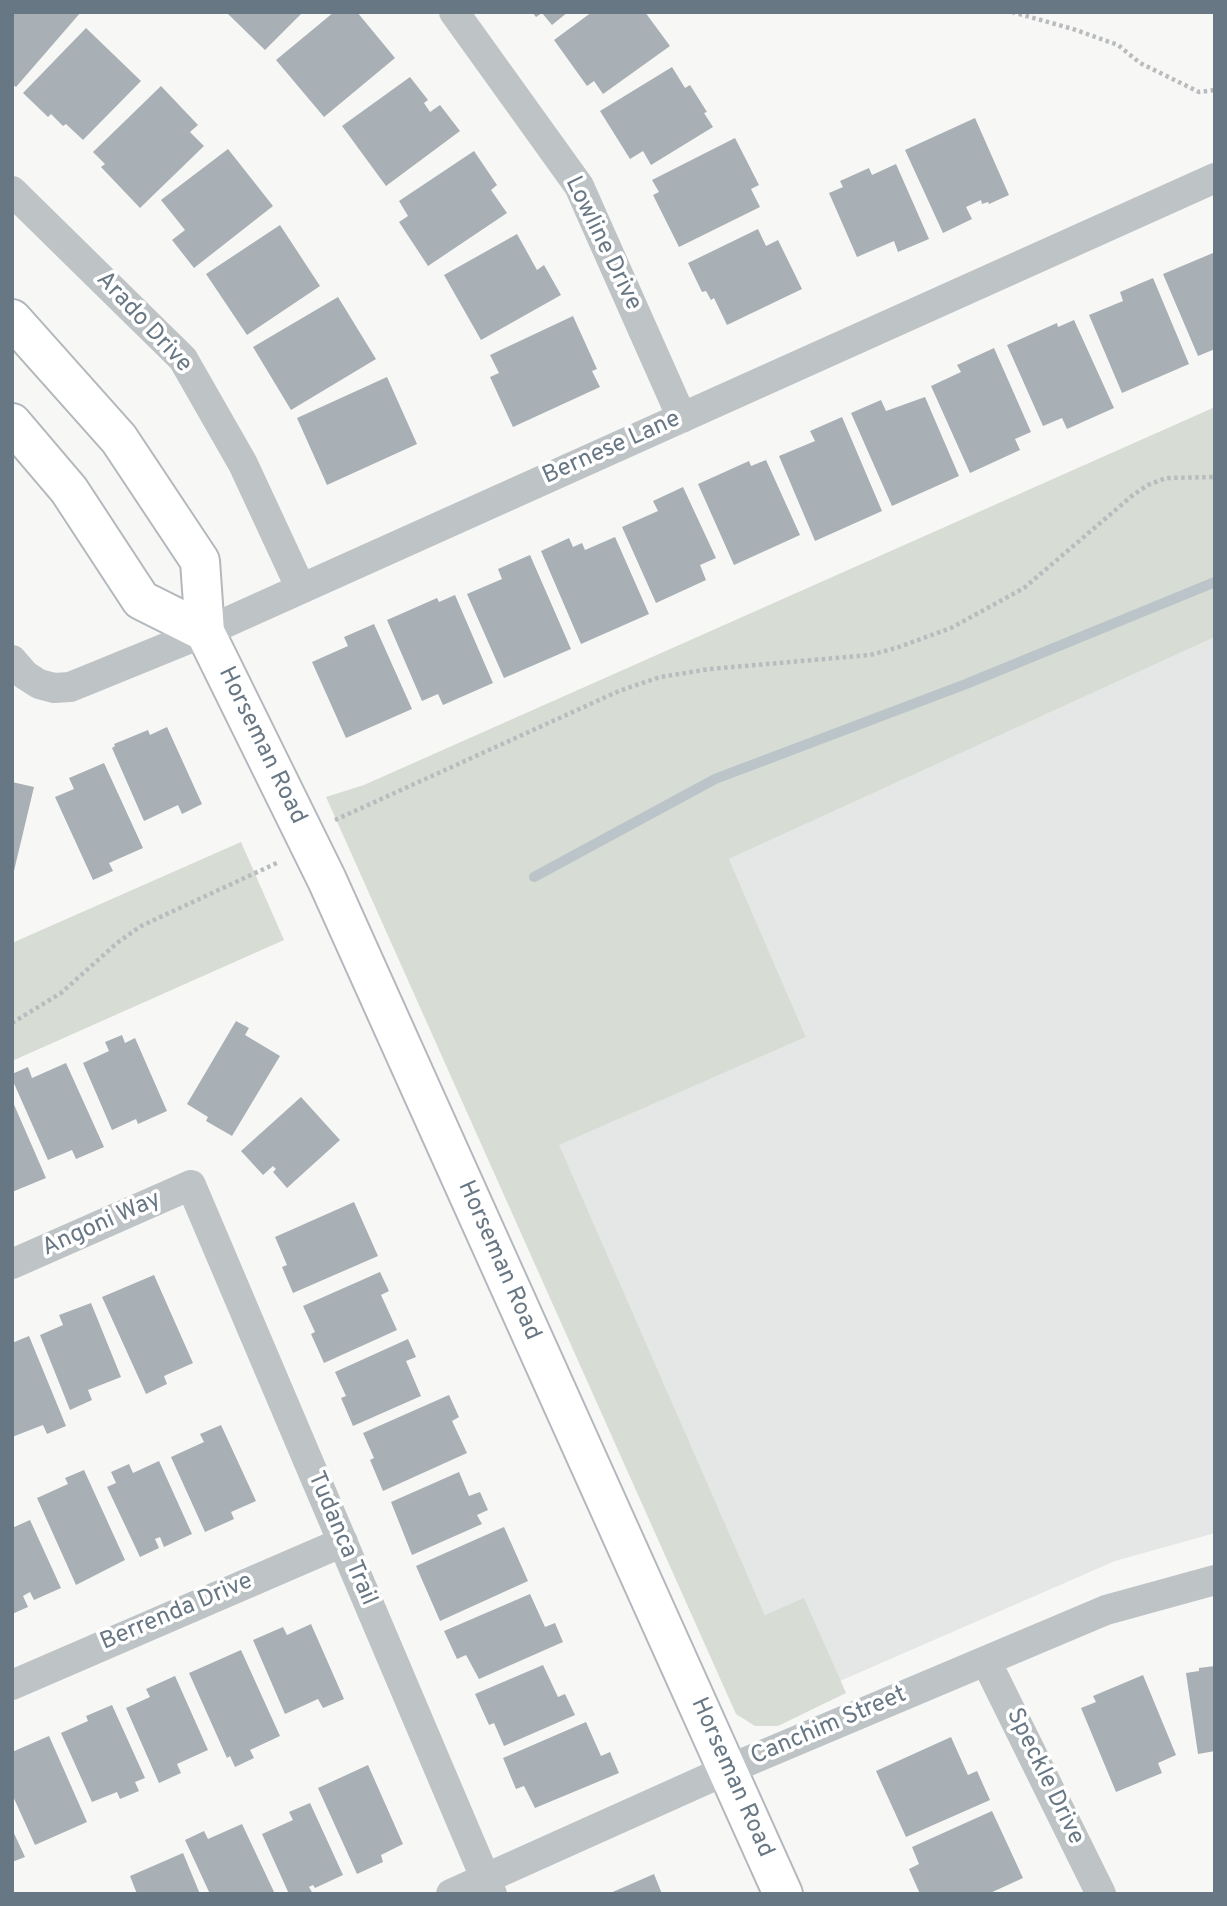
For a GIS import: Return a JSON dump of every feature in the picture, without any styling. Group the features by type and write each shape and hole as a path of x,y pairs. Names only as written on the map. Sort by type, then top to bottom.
{"street":[{"name":"Lowline Drive","path":"454,12 579,186 682,418"},
{"name":"Bernese Lane","path":"12,660 25,675 39,684 54,688 70,687 205,632 1215,178"},
{"name":"Arado Drive","path":"12,191 183,359 243,464 301,589"},
{"name":"Horseman Road","path":"12,319 119,439 200,561 205,632 308,841 783,1894"},
{"path":"12,423 69,490 141,600 205,632"},
{"name":"Angoni Way","path":"12,1264 191,1185"},
{"name":"Tudanca Trail","path":"191,1185 489,1886"},
{"name":"Berrenda Drive","path":"12,1685 343,1542"},
{"name":"Canchim Street","path":"451,1894 489,1886 727,1770 1106,1610 1215,1580"},
{"name":"Speckle Drive","path":"986,1661 1101,1894"}],"path":[{"path":"1012,12 1118,45 1140,63 1199,92 1215,90"},
{"path":"12,1023 61,993 117,943 141,926 308,841 356,809 619,691 660,677 710,669 870,654 896,649 951,628 1024,589 1148,485 1166,478 1215,477"}],"shaded area":[{"path":"1215,407 1215,637 729,859 806,1037 559,1145 765,1615 804,1598 846,1693 778,1726 755,1726 736,1714 326,797 364,785"},
{"path":"1215,637 1215,1533 1115,1561 840,1681 804,1599 765,1615 558,1145 806,1037 729,859"},
{"path":"241,842 284,940 12,1061 12,943"}],"building":[{"path":"12,12 81,12 16,87 12,84"},
{"path":"226,12 303,12 265,50"},
{"path":"334,12 357,12 395,58 324,117 276,60"},
{"path":"532,12 568,12 552,25 542,13 536,17"},
{"path":"592,12 645,12 670,46 603,94 594,81 587,86 554,40"},
{"path":"86,28 141,81 83,140 51,114 48,117 23,93"},
{"path":"672,67 685,88 690,85 713,127 651,165 643,151 630,159 600,111"},
{"path":"410,77 428,100 424,103 430,112 440,105 460,131 386,186 342,126"},
{"path":"161,86 198,125 190,132 204,146 140,208 101,167 105,164 93,152"},
{"path":"975,118 1009,195 989,204 982,204 981,200 966,207 972,219 943,233 905,150"},
{"path":"735,138 759,185 751,189 760,207 679,247 653,195 659,192 652,180"},
{"path":"228,149 273,206 194,268 172,240 185,230 161,200"},
{"path":"474,151 497,185 491,190 507,213 428,266 399,222 408,216 399,201"},
{"path":"896,164 929,239 898,252 894,241 857,257 829,193 843,187 840,181 869,168 872,175"},
{"path":"280,225 320,286 247,335 206,274"},
{"path":"758,229 766,246 778,240 802,289 727,325 714,298 711,300 706,291 702,292 688,263"},
{"path":"517,234 537,270 544,265 561,295 481,340 444,275"},
{"path":"1213,253 1215,349 1198,356 1163,274"},
{"path":"1153,278 1189,364 1122,393 1089,315 1123,301 1120,292"},
{"path":"338,297 376,359 291,410 253,347"},
{"path":"573,316 597,369 592,371 600,387 513,427 490,377 499,373 490,355"},
{"path":"1074,320 1114,408 1067,429 1062,418 1043,426 1007,345 1057,323 1058,327"},
{"path":"994,348 1031,432 1015,439 1020,450 970,473 931,386 961,372 957,365"},
{"path":"387,377 417,444 327,485 297,418"},
{"path":"925,397 959,476 892,506 851,413 881,400 886,411"},
{"path":"842,417 882,511 815,541 779,456 815,441 810,431"},
{"path":"766,460 800,535 734,565 698,484 749,461 751,466"},
{"path":"683,487 716,558 700,565 706,580 656,603 622,527 658,511 653,501"},
{"path":"615,537 649,614 581,644 541,551 569,538 573,547 582,543 585,550"},
{"path":"530,555 571,649 504,678 467,594 502,579 498,569"},
{"path":"455,595 493,683 443,705 438,694 422,701 387,620 437,598 439,602"},
{"path":"374,624 412,709 346,738 312,662 348,646 344,637"},
{"path":"167,727 202,804 182,814 178,805 144,821 112,748 114,744 148,730 150,735"},
{"path":"104,763 143,848 109,863 113,871 93,880 55,797 74,789 69,778"},
{"path":"12,782 34,787 13,875 12,875"},
{"path":"236,1021 249,1028 245,1035 280,1056 232,1136 206,1121 208,1117 187,1104"},
{"path":"122,1035 125,1043 135,1038 167,1111 138,1124 136,1119 112,1130 83,1063 109,1051 105,1042"},
{"path":"66,1063 104,1147 76,1159 72,1150 48,1160 12,1074 28,1067 32,1078"},
{"path":"301,1097 340,1140 287,1188 273,1172 276,1169 273,1166 263,1175 241,1151"},
{"path":"12,1100 46,1178 12,1192"},
{"path":"354,1202 378,1256 293,1293 282,1267 287,1265 275,1237"},
{"path":"380,1272 389,1291 381,1295 397,1330 324,1363 311,1334 315,1332 303,1306"},
{"path":"154,1275 193,1363 164,1376 167,1384 146,1394 102,1297"},
{"path":"91,1303 121,1377 88,1390 92,1400 70,1410 40,1335 63,1325 59,1315"},
{"path":"29,1336 66,1426 47,1434 43,1425 12,1437 12,1343"},
{"path":"408,1339 416,1357 406,1361 421,1396 353,1426 341,1398 346,1396 335,1372"},
{"path":"449,1395 459,1417 452,1421 467,1453 383,1491 370,1460 374,1458 363,1433"},
{"path":"221,1425 256,1501 231,1512 234,1519 205,1532 171,1457 204,1442 200,1434"},
{"path":"159,1461 192,1534 164,1547 160,1537 155,1539 159,1548 140,1557 107,1487 116,1483 111,1472 129,1464 133,1473"},
{"path":"84,1470 125,1560 76,1585 37,1498 68,1484 65,1478"},
{"path":"459,1472 469,1496 480,1492 488,1510 477,1515 482,1524 412,1555 391,1502"},
{"path":"30,1520 61,1588 34,1600 30,1592 23,1596 28,1607 12,1614 12,1528"},
{"path":"504,1527 528,1581 440,1621 416,1566"},
{"path":"530,1594 545,1627 555,1623 563,1642 479,1679 466,1655 457,1659 444,1631"},
{"path":"311,1624 344,1699 323,1708 318,1699 285,1714 253,1640 283,1627 287,1635"},
{"path":"241,1650 280,1736 250,1750 254,1758 235,1767 230,1756 227,1758 189,1673"},
{"path":"543,1665 558,1697 565,1694 575,1715 504,1746 494,1723 489,1725 475,1694"},
{"path":"1215,1666 1215,1751 1198,1754 1186,1673"},
{"path":"1143,1675 1176,1755 1158,1763 1162,1773 1116,1792 1081,1708 1096,1702 1093,1696"},
{"path":"175,1676 208,1750 177,1764 181,1773 159,1783 126,1708 150,1697 146,1689"},
{"path":"112,1705 145,1778 135,1782 139,1791 120,1799 117,1792 92,1802 61,1733 88,1721 86,1716"},
{"path":"586,1722 601,1756 610,1752 619,1773 535,1808 524,1786 516,1789 503,1758"},
{"path":"49,1736 87,1822 35,1845 12,1794 12,1752"},
{"path":"951,1737 968,1775 977,1771 990,1800 906,1837 876,1771"},
{"path":"368,1765 403,1844 381,1855 383,1862 357,1874 318,1788"},
{"path":"310,1803 343,1875 315,1888 313,1885 309,1887 313,1894 289,1894 262,1834 293,1820 289,1812"},
{"path":"992,1811 1023,1878 988,1894 920,1894 909,1869 919,1864 912,1847"},
{"path":"242,1824 275,1894 210,1894 185,1840 204,1831 208,1839"},
{"path":"12,1829 25,1857 12,1862"},
{"path":"183,1853 200,1894 137,1894 130,1876"},
{"path":"654,1874 662,1894 608,1894"}],"waterway":[{"path":"534,877 715,779 966,684 1215,582"}]}
